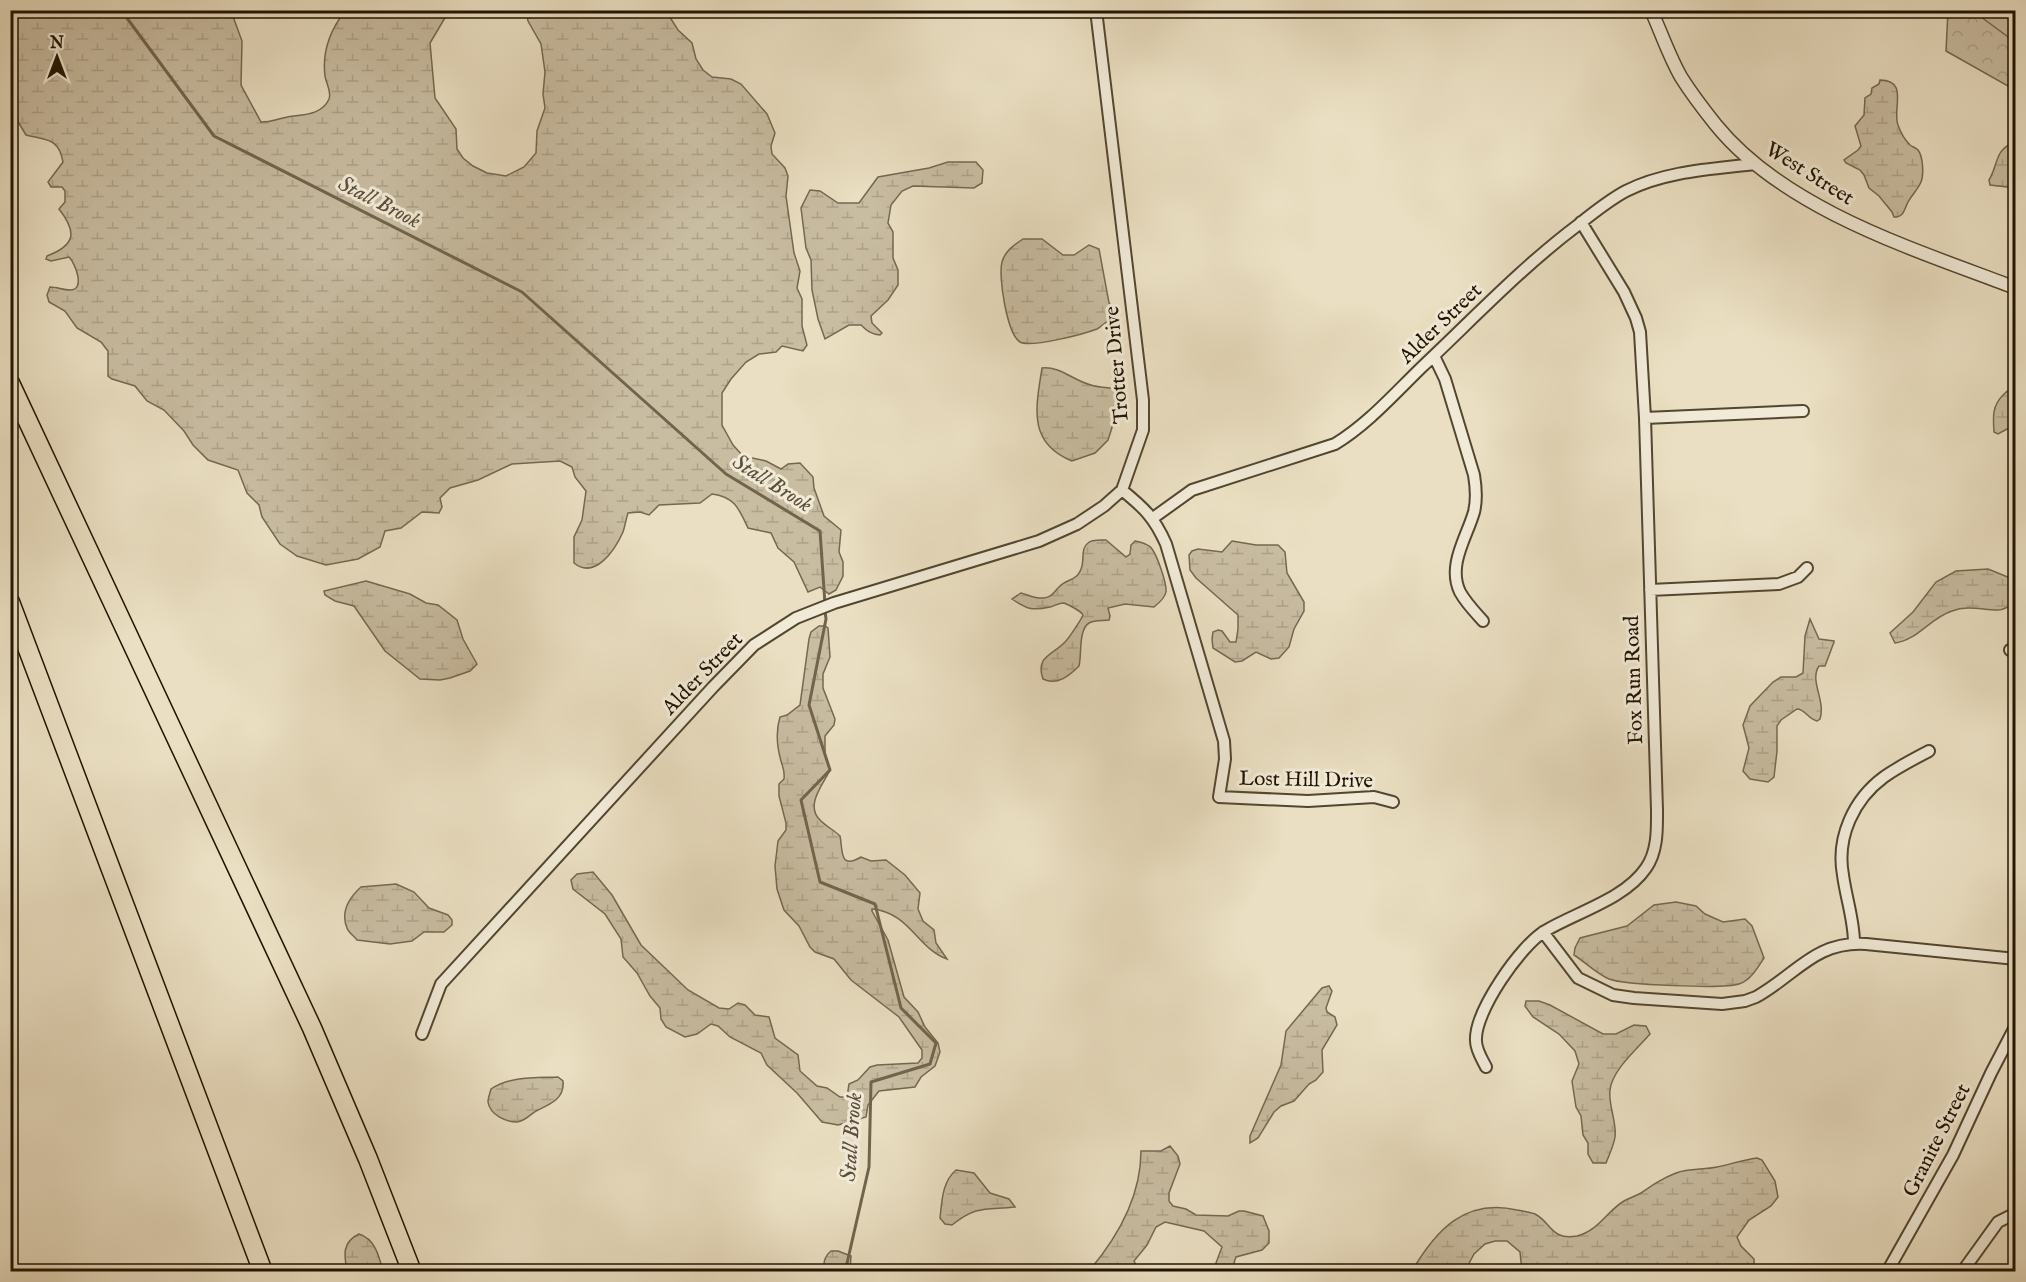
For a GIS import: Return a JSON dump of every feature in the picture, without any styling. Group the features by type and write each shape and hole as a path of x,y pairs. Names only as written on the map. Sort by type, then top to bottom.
{"highway":[{"path":"10,383 312,1028 365,1152 412,1272"},
{"path":"10,602 263,1272"}],"street":[{"name":"Trotter Drive","path":"1096,10 1143,400 1143,430 1122,490"},
{"name":"West Street","path":"1651,10 1681,76 1716,126 1755,164 1797,192 1848,221 2016,288"},
{"name":"Alder Street","path":"1153,518 1192,490 1335,444 1347,437 1371,417 1541,253 1626,191 1656,180 1690,172 1755,164"},
{"name":"Fox Run Road","path":"1486,1067 1476,1042 1483,1013 1494,990 1514,962 1543,932 1628,887 1647,866 1653,854 1656,839 1657,810 1641,345 1636,318 1624,292 1581,222"},
{"path":"1434,356 1444,379 1476,485 1475,510 1456,565 1456,579 1460,591 1483,621"},
{"path":"1645,418 1803,411"},
{"path":"1122,490 1153,518"},
{"name":"Alder Street","path":"422,1034 441,984 753,645 796,618 834,603 1039,541 1077,524 1104,507 1122,490"},
{"name":"Lost Hill Drive","path":"1153,518 1166,544 1224,741 1225,759 1219,797 1308,801 1374,797 1393,802"},
{"path":"1650,590 1779,584 1798,577 1807,568"},
{"path":"1854,944 1851,910 1842,874 1841,857 1846,829 1858,804 1875,784 1895,770 1929,752"},
{"path":"1543,932 1578,978 1613,995 1722,1004 1744,1002 1756,997 1819,953 1841,944 2016,959"},
{"name":"Granite Street","path":"1889,1271 1953,1155 2016,1025"},
{"path":"1962,1272 1998,1222 2016,1213"}],"green space":[{"path":"11,10 231,11 242,41 241,85 261,122 309,114 325,105 330,93 324,67 326,50 332,33 345,11 449,11 430,43 435,98 456,129 457,149 463,158 487,173 506,176 524,167 536,153 537,131 545,108 543,94 545,72 541,44 528,21 526,11 666,11 678,30 692,43 696,59 703,70 712,77 731,79 741,84 767,114 775,133 771,146 772,154 785,168 788,176 786,196 794,253 800,271 797,288 802,299 802,326 807,345 803,351 782,346 776,352 759,354 746,362 722,393 722,425 733,445 743,456 766,461 781,469 788,464 800,463 813,477 814,488 824,516 841,530 839,552 843,562 843,576 836,590 829,594 820,587 808,592 794,562 778,548 771,533 748,528 739,510 731,501 712,494 700,503 659,505 649,515 640,512 628,513 623,532 610,554 597,565 589,568 582,567 574,563 574,537 582,520 586,491 575,477 572,467 560,461 512,464 478,480 450,488 440,498 442,507 439,513 422,512 401,528 385,531 380,547 358,559 326,565 297,556 280,544 262,517 259,505 247,493 238,470 208,460 164,410 147,401 135,386 108,376 108,351 101,342 77,328 65,311 49,302 47,295 50,287 75,289 78,276 69,257 51,261 46,259 47,256 64,247 71,237 69,225 59,209 65,202 65,191 62,187 51,187 48,182 63,162 55,144 45,139 26,135 11,110"},
{"path":"1948,11 2015,11 2015,90 1946,51"},
{"path":"1973,11 2015,11 2015,42 1977,14"},
{"path":"1880,80 1889,81 1897,90 1898,125 1908,143 1920,153 1922,161 1921,182 1903,212 1897,217 1894,217 1879,196 1869,188 1860,170 1844,160 1861,146 1855,126 1864,115 1865,98 1871,94 1872,88 1879,84"},
{"path":"2015,142 2015,188 1990,185 1989,180 2000,153"},
{"path":"948,162 976,162 983,170 982,183 974,188 913,186 902,191 891,205 888,223 893,232 893,258 898,270 898,285 888,300 871,316 872,323 882,333 880,335 872,333 861,325 849,325 825,339 812,290 811,260 806,248 801,208 810,190 820,191 838,203 859,203 878,177 929,168"},
{"path":"1023,239 1042,239 1063,255 1074,255 1089,245 1099,249 1109,303 1112,306 1112,318 1097,329 1081,334 1046,342 1020,342 1015,337 1008,317 1001,269 1005,255"},
{"path":"1042,368 1061,371 1091,385 1119,390 1122,396 1108,440 1095,453 1072,461 1047,444 1041,434 1037,410"},
{"path":"2015,380 2015,444 2012,430 2009,428 1998,434 1994,432 1993,421 1997,403"},
{"path":"1106,540 1126,557 1130,554 1131,545 1135,541 1149,546 1160,568 1166,588 1165,594 1154,607 1125,604 1108,608 1109,620 1091,622 1083,631 1079,666 1058,681 1043,679 1041,665 1043,661 1067,640 1083,615 1064,603 1034,609 1012,599 1021,593 1038,598 1051,596 1062,584 1078,575 1086,545 1092,541"},
{"path":"1232,541 1256,545 1278,545 1285,552 1287,573 1304,602 1304,611 1294,629 1289,647 1279,658 1271,659 1256,652 1242,661 1235,662 1213,648 1213,632 1218,630 1222,631 1230,642 1236,642 1238,615 1196,578 1190,570 1189,555 1198,549 1222,552"},
{"path":"1988,569 2015,578 2015,604 2000,610 1958,609 1944,614 1911,638 1895,643 1890,633 1913,612 1936,582 1956,571"},
{"path":"366,581 410,594 426,603 438,605 457,620 463,639 477,664 470,671 450,678 420,679 385,651 354,606 335,601 325,595 324,591"},
{"path":"1810,619 1819,639 1834,641 1825,666 1819,666 1816,672 1821,705 1820,719 1814,720 1797,709 1781,720 1777,726 1774,777 1768,782 1750,779 1743,771 1749,748 1743,725 1750,706 1773,682 1781,677 1796,677 1803,673 1805,636"},
{"path":"819,626 828,628 830,657 823,674 823,688 835,719 834,725 825,736 825,755 830,770 816,796 814,809 816,815 840,836 845,860 861,857 871,861 886,860 905,875 920,893 918,909 923,921 934,930 936,943 947,959 928,947 895,917 872,909 888,940 904,997 918,1012 925,1027 938,1043 940,1052 935,1066 921,1077 915,1087 879,1091 868,1105 866,1117 838,1125 822,1122 797,1093 767,1065 761,1053 730,1037 718,1026 711,1024 697,1034 685,1037 666,1027 661,1019 660,1008 637,973 623,957 621,939 605,914 573,889 571,880 577,874 593,872 612,895 641,945 688,990 719,1008 729,1009 738,1003 745,1005 755,1015 769,1017 775,1038 798,1055 800,1071 817,1086 827,1088 840,1097 847,1097 849,1084 858,1080 870,1067 918,1063 922,1058 922,1050 899,1017 851,980 834,959 815,952 810,947 799,926 784,910 777,889 775,866 778,841 786,830 779,796 779,784 784,779 784,774 778,744 779,722 780,717 787,715 800,705 809,639 811,632"},
{"path":"396,884 414,892 429,908 448,915 452,920 452,925 444,932 424,932 412,941 390,944 357,940 345,922 345,910 353,895 361,887"},
{"path":"1676,902 1696,906 1705,914 1723,922 1745,919 1752,926 1764,958 1751,976 1739,984 1730,985 1634,983 1609,979 1574,955 1580,938 1627,926 1654,905"},
{"path":"1329,986 1332,991 1326,1008 1327,1012 1335,1017 1337,1025 1322,1050 1323,1072 1294,1101 1281,1106 1274,1112 1258,1138 1250,1143 1250,1136 1281,1065 1286,1031 1322,988"},
{"path":"1526,1001 1539,1001 1550,1005 1603,1034 1616,1034 1634,1025 1646,1026 1650,1034 1620,1067 1612,1082 1610,1096 1615,1137 1606,1163 1593,1163 1588,1154 1588,1143 1583,1135 1581,1116 1576,1107 1572,1081 1579,1064 1575,1051 1559,1034 1533,1017 1525,1006"},
{"path":"558,1077 563,1081 562,1092 559,1096 552,1103 523,1120 508,1121 495,1114 489,1107 491,1089 498,1085 523,1078"},
{"path":"1170,1146 1178,1156 1180,1164 1169,1193 1169,1201 1173,1206 1186,1209 1196,1215 1228,1216 1244,1211 1263,1216 1269,1231 1269,1243 1262,1250 1236,1257 1234,1265 1239,1271 1213,1271 1222,1247 1204,1231 1165,1222 1156,1227 1147,1245 1134,1261 1139,1271 1089,1271 1109,1245 1126,1216 1137,1184 1141,1151 1161,1151"},
{"path":"1757,1158 1762,1160 1775,1181 1778,1197 1771,1206 1749,1220 1737,1237 1741,1246 1754,1259 1754,1271 1719,1271 1709,1265 1699,1272 1522,1271 1520,1252 1507,1241 1495,1241 1485,1244 1474,1254 1465,1271 1412,1271 1431,1242 1454,1221 1467,1213 1499,1207 1528,1212 1540,1217 1552,1230 1562,1236 1577,1236 1591,1230 1624,1201 1671,1175 1686,1170 1712,1168"},
{"path":"956,1170 974,1173 990,1193 1009,1199 1015,1207 975,1211 952,1225 945,1224 940,1218 943,1192 948,1180"},
{"path":"359,1234 373,1244 383,1271 347,1271 345,1254 347,1245 353,1237"},
{"path":"831,1251 851,1256 850,1271 823,1271 826,1257"}],"waterway":[{"name":"Stall Brook","path":"121,10 214,136 522,292 726,474 820,531 825,604"},
{"name":"Stall Brook","path":"825,611 826,619 809,705 830,770 801,800 820,882 875,904 901,1008 936,1043 930,1064 871,1082 869,1167 845,1272"}]}
